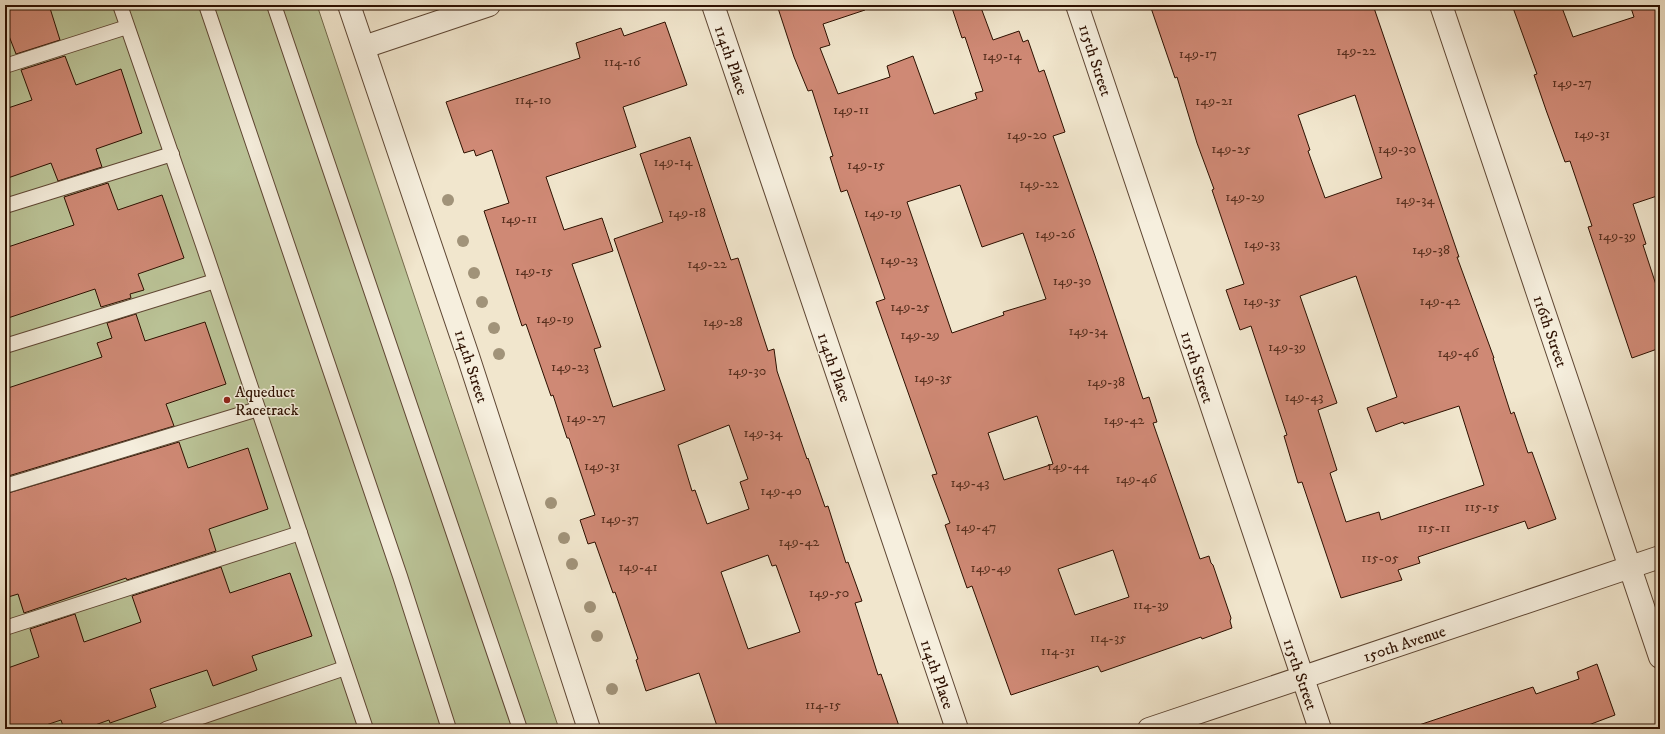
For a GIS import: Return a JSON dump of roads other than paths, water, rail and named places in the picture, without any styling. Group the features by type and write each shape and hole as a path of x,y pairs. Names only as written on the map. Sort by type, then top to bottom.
{"street":[{"name":"114th Street","path":"349,5 468,356 590,729"},
{"path":"364,48 489,5"},
{"name":"114th Place","path":"714,5 957,729"},
{"name":"115th Street","path":"1077,5 1320,729"},
{"name":"116th Street","path":"1441,5 1660,658"},
{"name":"150th Avenue","path":"1148,729 1660,557"}],"lane":[{"path":"120,5 172,154 366,729"},
{"path":"206,5 400,576 450,729"},
{"path":"274,5 520,729"},
{"path":"5,66 127,27"},
{"path":"5,206 172,154"},
{"path":"5,346 215,281"},
{"path":"5,486 258,409"},
{"path":"5,628 300,533"},
{"path":"166,729 346,668"}],"place":[{"name":"Aqueduct Racetrack","path":"227,400"}]}
